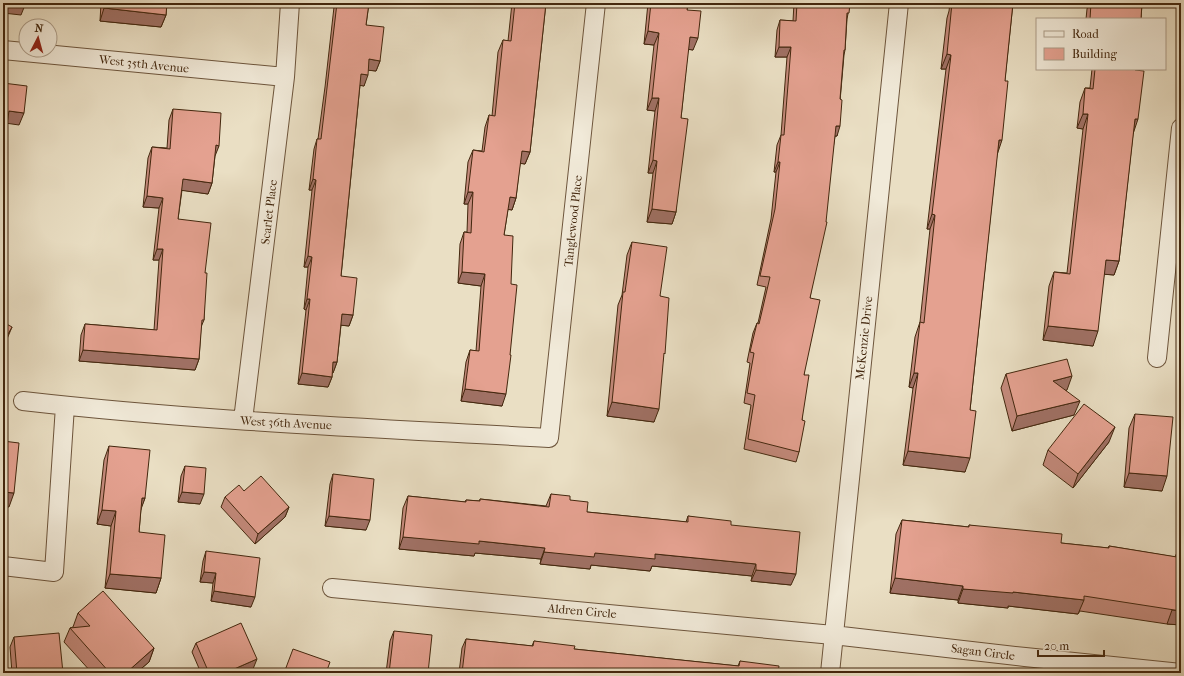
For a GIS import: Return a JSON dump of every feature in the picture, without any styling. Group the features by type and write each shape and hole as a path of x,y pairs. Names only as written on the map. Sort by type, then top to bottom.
{"street":[{"name":"Scarlet Place","path":"243,420 285,77 290,3"},
{"name":"Tanglewood Place","path":"549,438 596,3"},
{"name":"McKenzie Drive","path":"830,673 899,3"},
{"name":"West 35th Avenue","path":"3,50 285,77"},
{"path":"1157,358 1181,128"},
{"name":"West 36th Avenue","path":"23,402 243,420 549,438"},
{"path":"3,566 54,572 65,406"},
{"name":"Aldren Circle","path":"332,588 833,635"},
{"name":"Sagan Circle","path":"833,635 1024,665 1181,673"}],"building":[{"path":"3,3 25,3 25,5"},
{"path":"105,3 167,3 166,15 104,8"},
{"path":"337,3 369,3 366,25 384,27 380,61 369,59 368,75 361,74 341,276 357,278 353,315 342,314 337,362 333,362 332,377 302,373 310,299 307,299 312,257 308,256 316,180 313,179 317,139 321,139"},
{"path":"515,3 546,3 530,152 522,151 516,198 510,197 504,235 513,236 511,284 517,285 506,394 465,389 470,350 479,351 485,274 462,272 464,232 471,233 473,192 468,192 473,150 484,152 489,115 495,116 503,40 511,41"},
{"path":"651,3 688,3 687,10 701,11 698,38 690,37 681,118 688,119 676,212 652,209 657,161 653,160 659,98 652,98 659,33 648,31"},
{"path":"797,3 850,3 849,13 847,13 840,99 842,100 840,126 836,126 827,222 810,298 820,300 804,375 809,375 802,420 805,421 799,452 748,439 755,395 747,393 754,353 750,352 757,323 759,324 770,277 760,276 775,209 781,135 784,135 791,47 779,47 780,20 796,21"},
{"path":"952,3 1013,3 1005,81 1008,81 1002,140 999,140 970,410 976,411 970,458 908,451 918,373 914,373 920,322 924,323 935,215 932,214 951,55 947,54"},
{"path":"1091,3 1142,3 1141,18 1090,18"},
{"path":"1095,70 1144,71 1138,119 1135,119 1119,261 1106,260 1098,331 1048,326 1054,272 1070,274 1088,114 1083,114 1085,88 1093,89"},
{"path":"3,83 27,86 24,113 9,111 7,124 3,124"},
{"path":"173,109 221,113 219,146 216,145 212,183 183,179 178,219 211,223 205,273 207,273 204,320 202,320 199,359 83,350 85,324 157,330 163,249 157,249 163,198 147,196 152,147 170,149"},
{"path":"632,242 667,247 660,296 669,298 659,409 612,402 623,292 625,292"},
{"path":"3,263 7,265 3,274"},
{"path":"3,322 12,327 3,343"},
{"path":"1067,359 1072,376 1053,381 1080,401 1017,416 1006,374"},
{"path":"1084,404 1115,427 1078,474 1048,450"},
{"path":"1135,414 1173,417 1167,476 1129,473"},
{"path":"3,441 19,443 14,493 3,492"},
{"path":"109,446 150,450 145,498 142,498 139,532 165,535 161,578 110,574 116,511 102,510"},
{"path":"185,466 206,468 204,494 182,492"},
{"path":"333,474 374,479 370,520 329,516"},
{"path":"261,476 289,507 258,534 225,497 239,485 244,491"},
{"path":"551,494 570,496 570,500 588,502 587,512 688,522 688,516 731,521 731,525 800,532 796,574 756,570 756,564 655,554 655,559 595,553 594,557 544,552 545,548 479,541 479,544 403,537 408,496 466,502 466,500 480,501 480,499 549,507"},
{"path":"902,520 1062,534 1061,543 1109,548 1109,546 1177,557 1178,550 1181,550 1181,611 1084,596 1084,600 1013,592 963,589 963,586 895,578"},
{"path":"206,551 260,558 255,597 214,591 216,573 204,572"},
{"path":"103,591 154,648 126,673 110,673 70,628 90,626 78,613"},
{"path":"241,623 257,659 225,673 209,673 196,643"},
{"path":"394,631 432,635 428,673 389,673"},
{"path":"59,633 63,673 17,673 14,637"},
{"path":"466,639 533,646 534,641 575,646 574,649 739,666 740,661 779,666 778,673 462,673"},
{"path":"293,649 330,662 326,673 284,673"}]}
